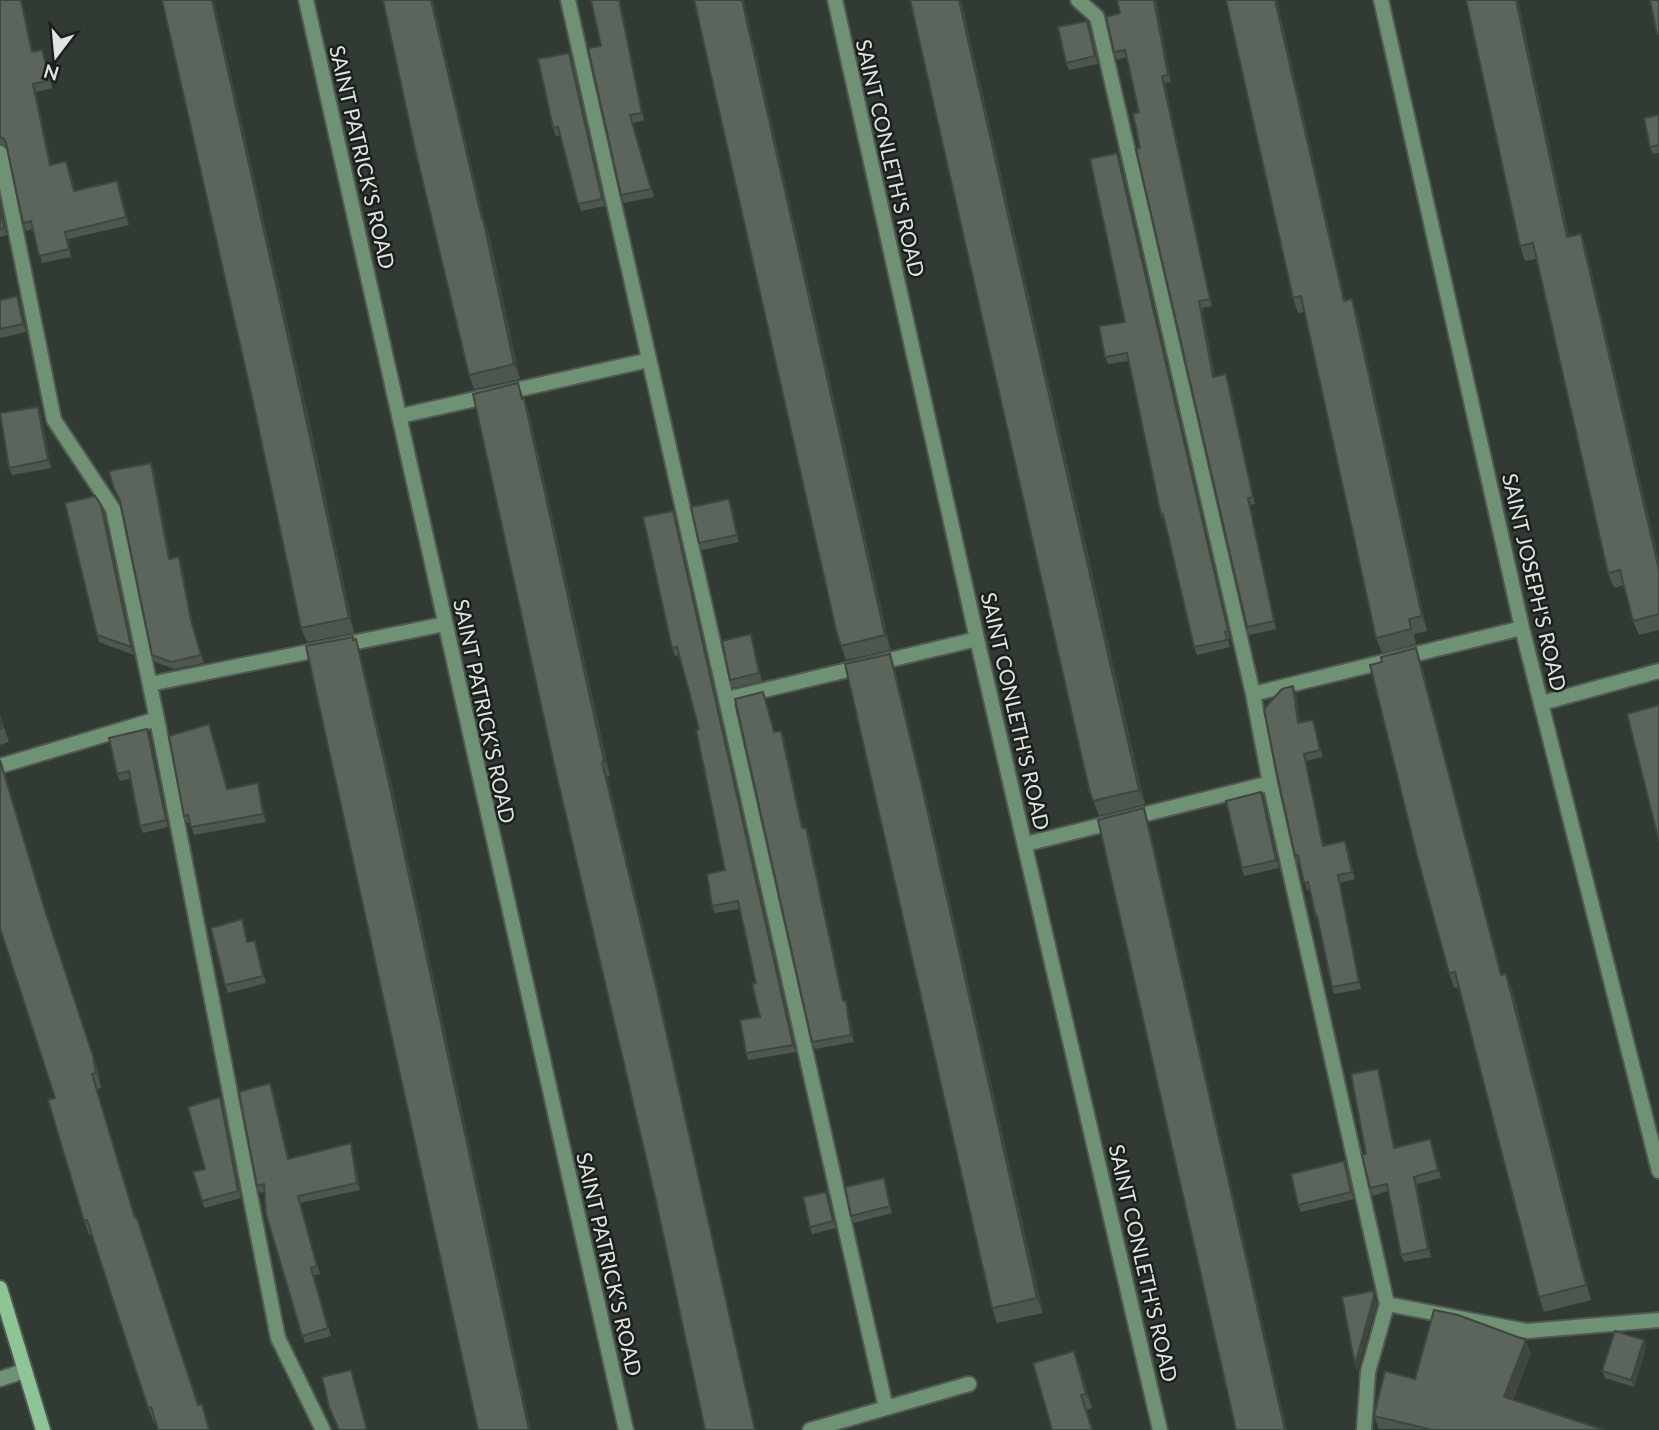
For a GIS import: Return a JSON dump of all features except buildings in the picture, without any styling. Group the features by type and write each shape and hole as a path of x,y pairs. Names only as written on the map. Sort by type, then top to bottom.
{"main road":[{"path":"0,1287 43,1430"}],"street":[{"name":"SAINT PATRICK'S ROAD","path":"306,0 626,1430"},
{"path":"568,0 886,1408"},
{"name":"SAINT CONLETH'S ROAD","path":"835,0 977,639 1160,1430"},
{"path":"1078,0 1097,17 1253,694 1270,783 1387,1304 1368,1372 1364,1430"},
{"name":"SAINT JOSEPH'S ROAD","path":"1381,0 1522,628 1659,1171"},
{"path":"0,153 54,420 113,509 158,719 278,1339 323,1430"},
{"path":"400,416 649,360"},
{"path":"150,684 444,624"},
{"path":"1253,694 1522,628"},
{"path":"727,699 977,639"},
{"path":"1542,703 1659,671"},
{"path":"0,766 158,719"},
{"path":"1026,844 1270,783"},
{"path":"1387,1304 1527,1331 1659,1320"},
{"path":"0,1379 24,1371"},
{"path":"810,1430 861,1423 886,1408 969,1384"}]}
